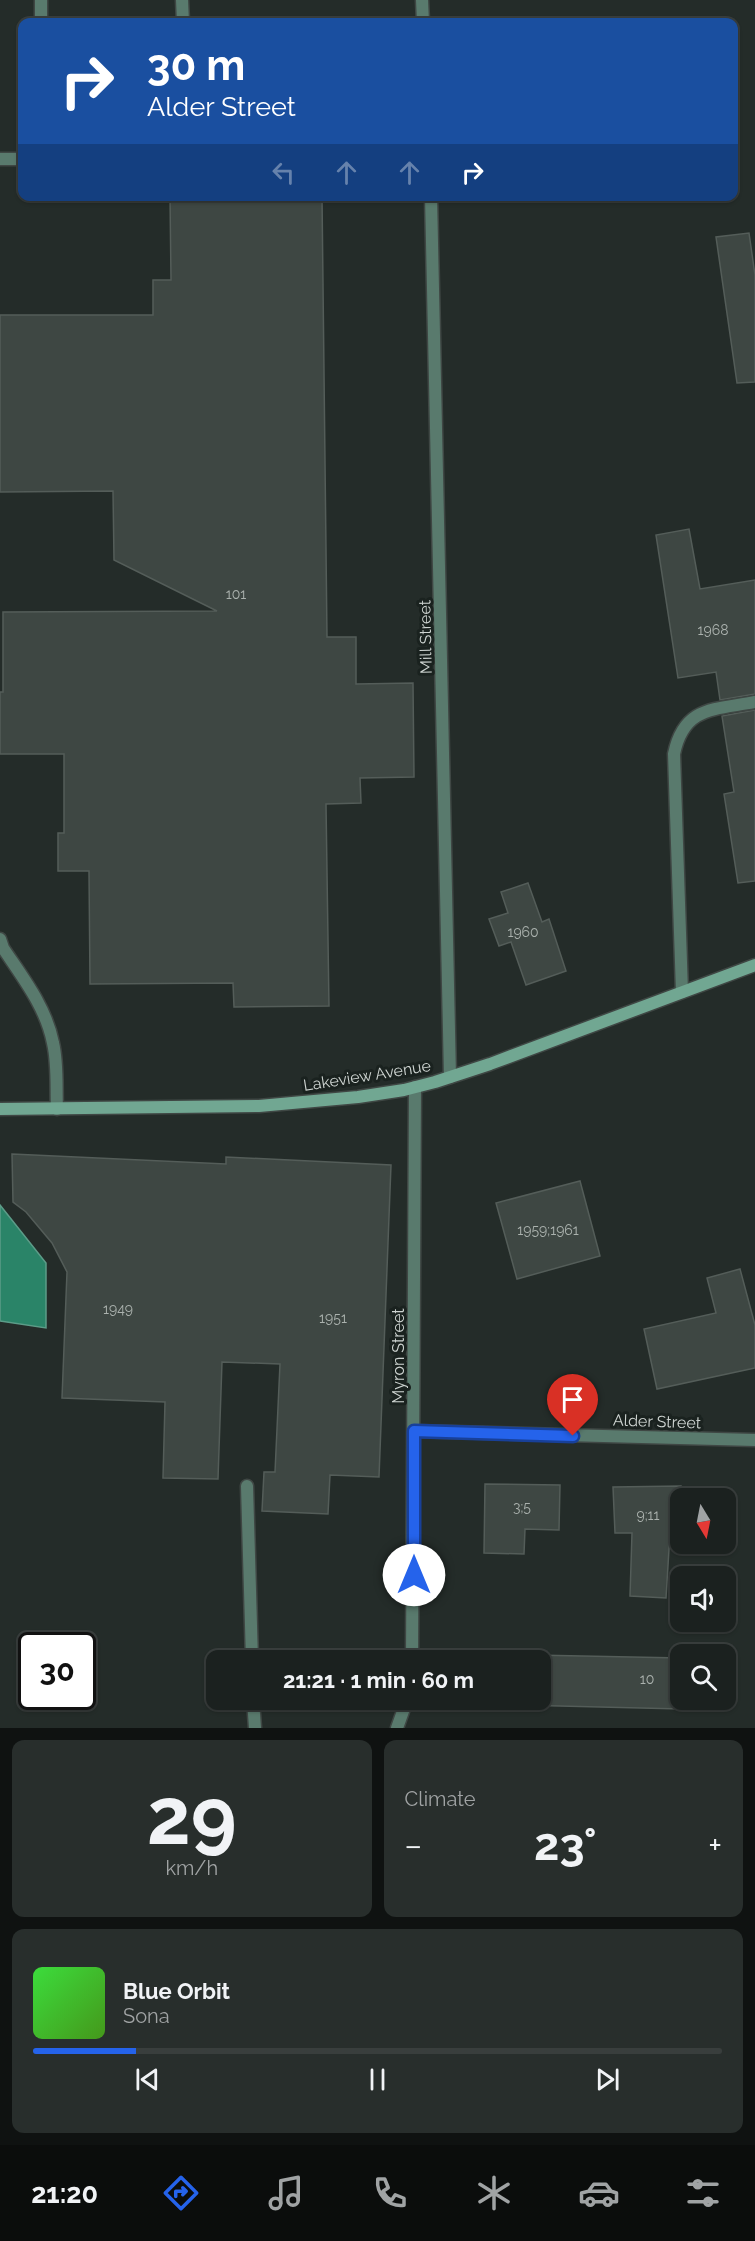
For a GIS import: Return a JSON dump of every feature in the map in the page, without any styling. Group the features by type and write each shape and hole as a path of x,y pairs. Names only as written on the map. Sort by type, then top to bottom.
{"main road":[{"name":"Lakeview Avenue","path":"0,1109 289,1104 358,1097 415,1087 490,1064 755,965"}],"street":[{"path":"40,18 41,0"},
{"path":"182,0 183,18"},
{"path":"422,0 423,18"},
{"path":"0,159 18,159"},
{"name":"Mill Street","path":"431,201 450,1077"},
{"path":"682,992 674,754 678,738 693,717 706,711 755,702"},
{"path":"0,939 3,948 39,1003 50,1029 56,1063 57,1109"},
{"name":"Myron Street","path":"412,1650 415,1087"},
{"name":"Alder Street","path":"414,1431 755,1440"},
{"path":"247,1486 252,1650"},
{"path":"254,1710 255,1728"},
{"path":"397,1728 403,1710"}],"shaded area":[{"path":"0,1205 46,1263 46,1328 0,1321"}],"building":[{"path":"170,201 322,201 327,637 356,637 356,684 413,683 414,777 360,778 361,803 326,804 329,1006 234,1007 233,983 90,984 89,871 58,871 58,833 64,833 64,754 0,754 3,612 217,611 114,560 113,491 0,492 0,315 153,315 153,280 171,280"},
{"path":"749,233 755,275 755,382 737,383 716,237"},
{"path":"689,529 700,589 755,580 755,694 720,700 716,672 678,678 656,535"},
{"path":"755,710 755,881 738,883 724,794 734,792 722,716"},
{"path":"528,883 542,922 549,919 566,971 526,985 511,942 499,946 489,919 508,913 501,892"},
{"path":"12,1154 226,1164 226,1157 391,1165 379,1477 330,1475 328,1514 262,1511 264,1472 275,1472 280,1364 222,1362 218,1479 163,1478 165,1402 62,1398 67,1272 52,1243 26,1212 13,1202"},
{"path":"580,1181 600,1256 517,1279 496,1203"},
{"path":"740,1269 755,1325 755,1368 657,1389 644,1329 716,1313 707,1278"},
{"path":"485,1484 560,1485 559,1530 525,1529 524,1554 484,1553"},
{"path":"681,1486 681,1488 670,1488 666,1598 630,1596 632,1533 615,1533 613,1487"},
{"path":"551,1655 670,1658 670,1709 551,1706"}],"route":[{"path":"414,1575 414,1431 573,1436"}]}
